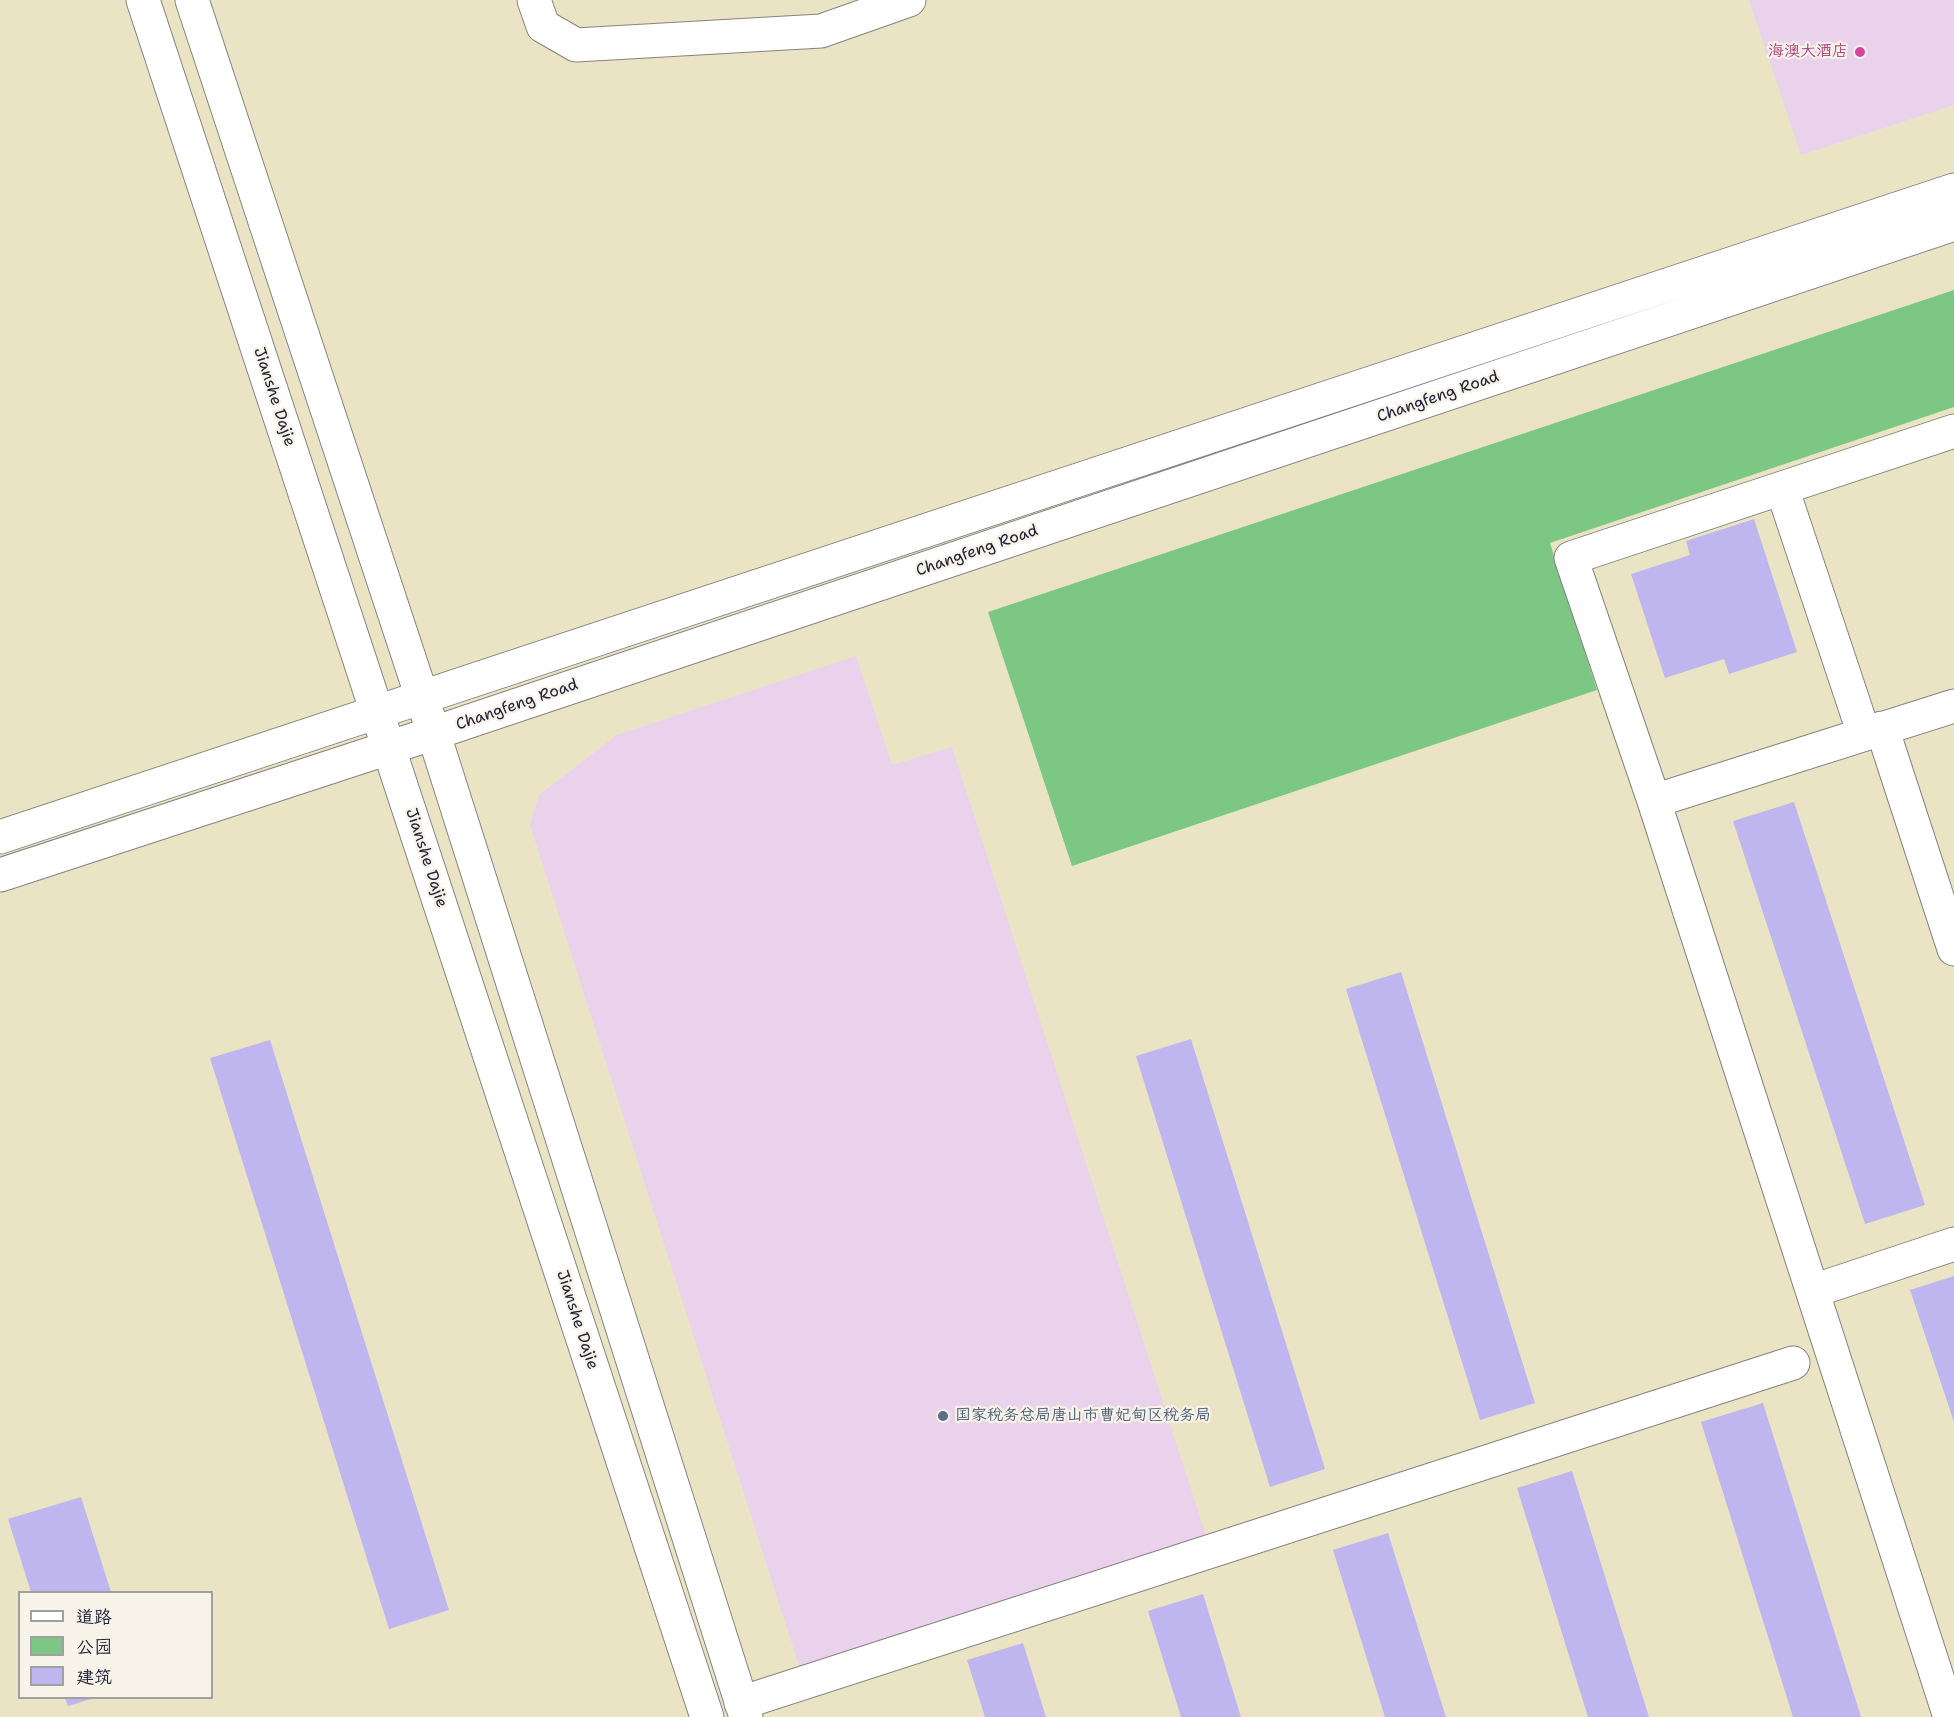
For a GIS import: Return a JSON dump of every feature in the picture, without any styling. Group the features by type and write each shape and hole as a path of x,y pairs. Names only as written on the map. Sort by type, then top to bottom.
{"main road":[{"name":"Jianshe Dajie","path":"143,0 707,1717"},
{"path":"192,0 434,733 744,1710 1793,1364"},
{"path":"534,0 543,26 576,45 821,31 909,0"},
{"path":"0,837 1954,190"},
{"name":"Changfeng Road","path":"0,875 434,733 1954,224"},
{"path":"1950,1717 1654,801 1571,558 1954,431"},
{"path":"1782,488 1954,949"},
{"path":"1654,801 1954,705"},
{"path":"1813,1291 1954,1244"}],"shaded area":[{"name":"海澳大酒店","path":"1749,0 1954,0 1954,105 1801,155"},
{"path":"856,656 892,765 952,747 1208,1542 801,1672 530,825 539,795 617,735"}],"green space":[{"path":"1954,290 1954,407 1550,543 1597,690 1072,866 988,612"}],"building":[{"path":"1754,519 1797,652 1729,674 1724,659 1665,678 1631,574 1690,555 1686,541"},
{"path":"1794,802 1925,1205 1865,1224 1733,821"},
{"path":"1401,972 1535,1403 1480,1420 1346,989"},
{"path":"1191,1039 1325,1469 1270,1487 1136,1056"},
{"path":"270,1040 449,1610 389,1629 210,1058"},
{"path":"1954,1276 1954,1422 1910,1290"},
{"path":"1763,1403 1861,1717 1793,1717 1701,1422"},
{"path":"1572,1471 1649,1717 1588,1717 1517,1488"},
{"path":"81,1497 111,1591 31,1591 8,1519"},
{"path":"1388,1533 1446,1717 1385,1717 1333,1550"},
{"path":"1203,1594 1241,1717 1181,1717 1148,1611"},
{"path":"1023,1643 1046,1717 985,1717 967,1660"},
{"path":"65,1699 91,1699 68,1706"}],"place":[{"name":"海澳大酒店","path":"1860,52"},
{"name":"国家税务总局唐山市曹妃甸区税务局","path":"943,1416"}]}
